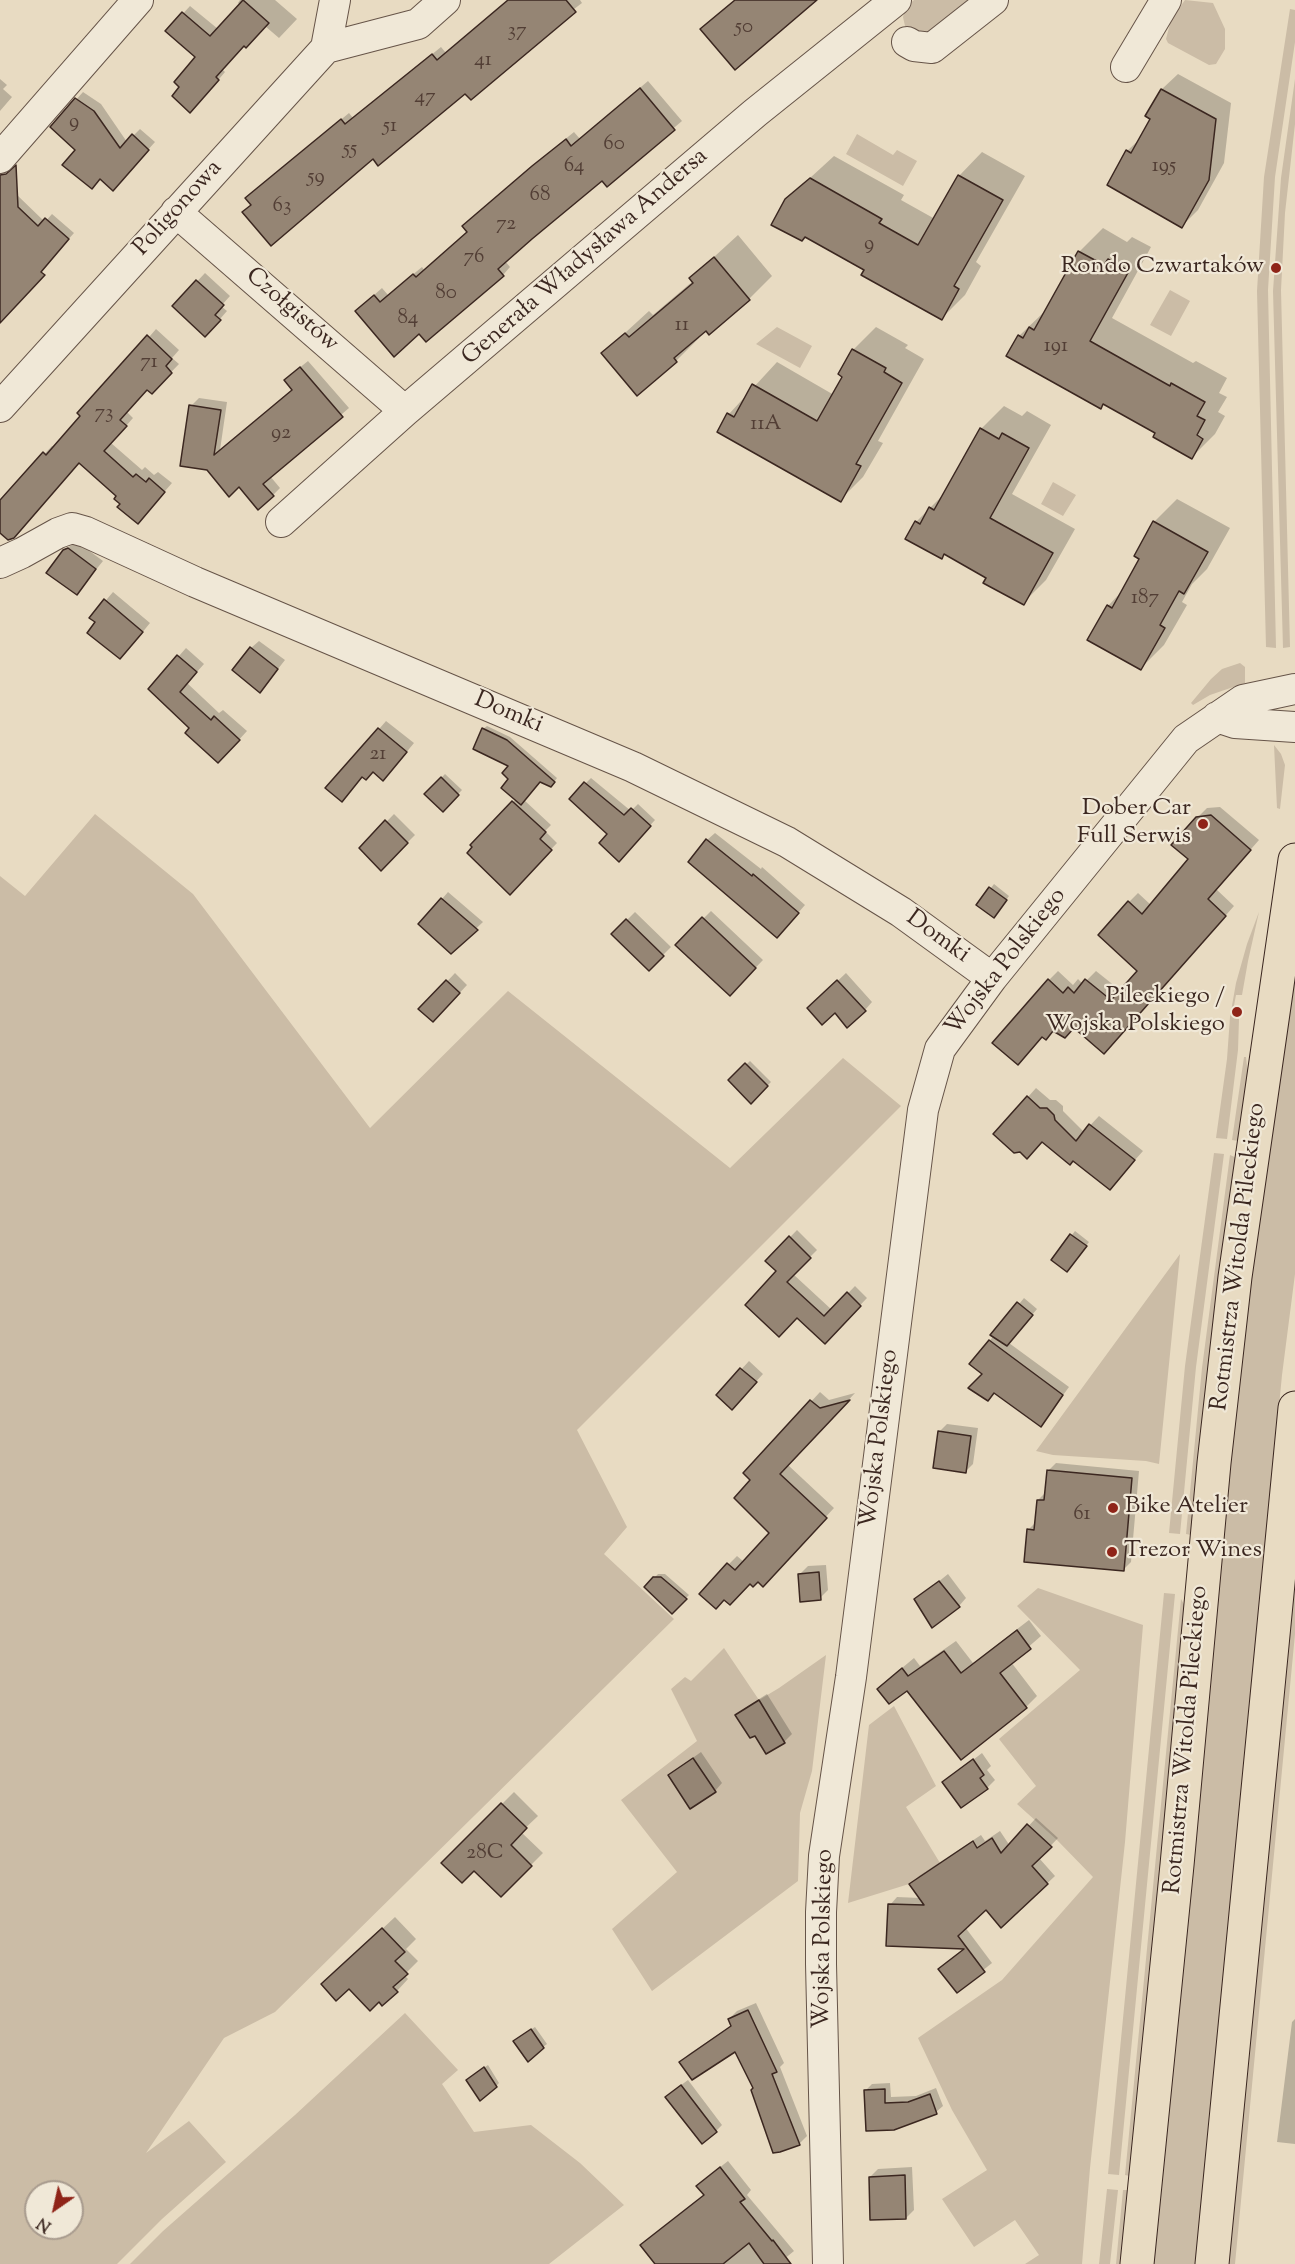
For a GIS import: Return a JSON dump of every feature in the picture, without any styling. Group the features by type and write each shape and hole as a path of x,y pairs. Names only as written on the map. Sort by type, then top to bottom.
{"main road":[{"name":"Rotmistrza Witolda Pileckiego","path":"1137,2264 1214,1463 1232,1300 1295,860"},
{"path":"1212,2264 1295,1408"}],"street":[{"path":"0,158 138,0"},
{"path":"335,0 326,48 418,24 444,0"},
{"name":"Generała Władysława Andersa","path":"281,522 405,411 755,113 896,0"},
{"path":"907,42 914,46 932,48 993,0"},
{"path":"1126,67 1166,0"},
{"name":"Poligonowa","path":"0,407 326,48"},
{"name":"Czołgistów","path":"176,212 405,411"},
{"name":"Domki","path":"0,563 58,532 72,528 86,532 195,582 633,767 777,837 902,912 992,978"},
{"name":"Wojska Polskiego","path":"828,2264 820,1912 824,1856 851,1677 923,1110 940,1049 992,978 1186,739 1243,700 1295,689"},
{"path":"1217,717 1235,723 1295,727"}],"shaded area":[{"path":"914,0 976,0 937,33 913,33 905,26 903,17 906,7"},
{"path":"1185,0 1213,3 1225,29 1225,49 1216,64 1209,65 1168,43 1166,39 1171,20"},
{"path":"1290,9 1295,10 1295,42 1275,177 1268,290 1276,648 1266,647 1257,291 1264,177"},
{"path":"1295,79 1295,124 1285,213 1281,290 1290,647 1283,648 1273,291 1281,178"},
{"path":"857,134 893,155 897,150 917,161 903,186 846,154"},
{"path":"1170,290 1190,301 1171,336 1150,325"},
{"path":"777,327 812,346 800,368 756,344"},
{"path":"1053,482 1076,495 1063,516 1041,504"},
{"path":"1240,663 1245,667 1245,683 1210,695 1193,705 1191,703 1222,669"},
{"path":"1274,745 1285,765 1280,809 1277,808"},
{"path":"95,814 193,894 370,1128 508,991 730,1168 843,1058 901,1106 577,1430 627,1527 604,1554 674,1619 275,2012 224,2038 146,2153 189,2121 226,2162 162,2219 117,2264 0,2264 0,876 25,896"},
{"path":"1259,912 1242,995 1236,995 1232,1016 1239,1019 1238,1050 1227,1139 1216,1138 1236,983"},
{"path":"1295,966 1295,1274 1282,1375 1197,2264 1153,2264 1239,1371 1249,1280"},
{"path":"1244,1057 1246,1057 1248,1075 1238,1141 1232,1140"},
{"path":"1214,1153 1224,1154 1196,1367 1180,1534 1169,1533 1185,1366"},
{"path":"1230,1155 1237,1158 1191,1535 1186,1534 1202,1368"},
{"path":"1180,1254 1159,1464 1146,1461 1053,1455 1036,1451"},
{"path":"1295,1559 1295,1634 1235,2264 1228,2264"},
{"path":"1038,1588 1143,1625 1125,1842 1082,2264 1025,2264 1039,2255 1015,2220 974,2247 942,2199 987,2170 952,2110 918,2038 1002,1980 1093,1877 1017,1804 1036,1786 999,1739 1080,1670 1017,1606"},
{"path":"1164,1593 1175,1594 1119,2175 1108,2174"},
{"path":"1181,1599 1186,1608 1130,2176 1125,2175"},
{"path":"724,1648 759,1700 826,1655 812,1771 800,1813 798,1881 652,1991 612,1929 677,1872 621,1800 697,1741 671,1689 685,1677 691,1681"},
{"path":"894,1706 936,1786 906,1807 940,1863 909,1884 848,1903 869,1725"},
{"path":"405,2013 458,2070 442,2084 474,2132 531,2125 580,2163 624,2205 549,2264 130,2264 163,2231 295,2115"},
{"path":"1107,2189 1118,2190 1110,2264 1099,2264"},
{"path":"1123,2190 1129,2190 1123,2264 1116,2264"}],"building":[{"path":"243,0 269,23 216,77 219,80 190,113 172,96 179,87 174,82 195,57 165,31 182,12 210,36"},
{"path":"508,0 566,0 576,12 471,100 465,94 378,166 373,159 271,246 242,212 251,205 245,198 341,119 345,124 432,54 437,60"},
{"path":"735,0 817,0 735,70 700,29"},
{"path":"640,88 675,130 607,187 602,181 532,239 498,269 504,276 426,342 419,334 394,357 355,311 374,295 380,302 413,274 416,277 467,232 462,226 532,166 566,139 571,146"},
{"path":"1161,89 1216,119 1209,180 1182,228 1107,185 1126,150 1131,153 1150,119 1145,116"},
{"path":"75,98 94,111 120,148 132,134 149,150 113,191 100,179 92,189 62,165 75,150 50,127"},
{"path":"16,165 18,207 38,226 45,218 69,239 41,272 45,275 0,323 0,175 6,174"},
{"path":"958,175 1003,200 954,286 959,289 942,320 861,275 864,270 805,237 802,241 771,225 785,199 810,178 882,219 879,223 918,245"},
{"path":"1078,251 1104,265 1108,259 1129,271 1090,341 1170,386 1171,383 1205,402 1197,416 1205,420 1197,435 1203,439 1192,459 1153,437 1155,433 1103,404 1101,409 1006,356 1018,335 1023,338 1029,327 1034,330"},
{"path":"714,257 750,300 709,335 706,331 674,358 677,362 637,396 601,353 625,333 629,337 693,283 689,278"},
{"path":"196,280 224,305 215,315 221,320 205,337 172,306"},
{"path":"147,335 172,359 166,366 172,373 152,394 147,390 120,420 127,426 104,451 133,477 136,474 146,482 149,478 165,492 138,524 117,507 120,504 114,499 116,496 79,463 14,538 8,540 0,533 0,500 43,452 46,455 80,416 77,413"},
{"path":"852,349 886,368 884,372 902,383 856,464 861,466 841,502 717,432 727,413 734,417 752,384 817,421 842,377 838,374"},
{"path":"300,367 343,417 263,484 274,496 258,510 239,487 229,497 207,470 180,466 189,405 221,410 214,455 292,390 284,380"},
{"path":"980,428 999,439 1002,433 1029,448 990,518 1053,553 1024,605 983,583 986,578 944,554 942,559 905,539 915,521 920,524 929,507 934,510"},
{"path":"1153,521 1208,552 1184,594 1179,591 1160,625 1165,628 1141,670 1087,640 1107,605 1112,608 1139,559 1134,556"},
{"path":"68,548 96,569 77,595 46,573 63,550"},
{"path":"104,599 143,632 120,659 87,633 95,622 89,618"},
{"path":"250,647 278,669 260,693 232,670"},
{"path":"177,655 197,672 180,692 211,720 214,716 240,740 218,763 185,733 189,728 148,689"},
{"path":"378,728 407,752 383,781 373,772 366,780 362,777 342,802 325,788"},
{"path":"482,728 507,740 555,782 551,787 540,782 521,805 501,788 508,779 502,773 508,766 473,749"},
{"path":"441,777 459,795 443,812 424,794"},
{"path":"584,782 624,815 631,808 651,826 619,862 599,843 607,834 569,799"},
{"path":"512,801 546,832 540,839 552,850 510,895 467,853 472,847 470,845"},
{"path":"1211,815 1251,850 1208,899 1226,916 1104,1054 1074,1028 1065,1038 1053,1031 1046,1040 1042,1037 1018,1065 992,1043 1048,979 1063,993 1068,987 1074,993 1085,979 1111,1000 1137,971 1098,935 1128,901 1142,914 1188,859 1171,845 1196,817"},
{"path":"385,820 408,843 381,871 359,848"},
{"path":"706,839 752,876 753,874 799,913 777,938 688,862"},
{"path":"989,887 1007,900 994,918 976,905"},
{"path":"441,898 478,930 451,954 418,924"},
{"path":"702,917 756,968 730,996 675,945"},
{"path":"626,919 664,956 649,971 611,934"},
{"path":"446,980 460,993 433,1022 418,1009"},
{"path":"837,980 866,1011 847,1028 835,1013 822,1025 807,1008"},
{"path":"745,1063 768,1086 751,1104 728,1080"},
{"path":"1027,1096 1040,1108 1047,1108 1054,1115 1055,1120 1076,1141 1089,1124 1135,1160 1110,1190 1073,1161 1070,1165 1042,1142 1027,1159 1020,1152 1014,1153 993,1134"},
{"path":"1070,1234 1087,1246 1067,1272 1051,1260"},
{"path":"789,1236 811,1258 787,1282 824,1316 847,1292 861,1306 825,1344 797,1318 779,1337 745,1305 776,1271 765,1261"},
{"path":"1017,1302 1033,1315 1007,1346 990,1335"},
{"path":"989,1340 1063,1395 1041,1427 994,1393 988,1401 968,1388 982,1374 969,1364"},
{"path":"740,1368 757,1382 732,1410 716,1395"},
{"path":"810,1400 820,1408 850,1400 780,1474 827,1518 763,1587 758,1582 753,1587 750,1584 730,1605 724,1600 716,1609 699,1594 727,1563 735,1570 769,1533 734,1498 750,1480 743,1473"},
{"path":"938,1431 971,1436 966,1473 933,1468"},
{"path":"1047,1470 1132,1478 1124,1571 1024,1562 1027,1529 1034,1530 1037,1500 1044,1500"},
{"path":"819,1572 821,1600 800,1602 798,1574"},
{"path":"653,1577 661,1577 687,1599 672,1614 644,1587"},
{"path":"939,1581 960,1607 932,1628 914,1599"},
{"path":"1017,1630 1031,1649 1000,1673 1027,1708 961,1760 907,1691 889,1704 877,1689 902,1668 908,1676 944,1651 961,1673"},
{"path":"759,1700 785,1743 766,1754 755,1736 750,1738 735,1715"},
{"path":"693,1758 716,1792 690,1809 668,1775"},
{"path":"973,1759 984,1775 980,1778 988,1789 961,1808 942,1782"},
{"path":"501,1803 527,1828 511,1845 532,1866 501,1897 474,1871 462,1883 441,1863"},
{"path":"1027,1824 1052,1847 1032,1866 1048,1884 1001,1928 986,1910 958,1936 985,1972 957,1993 938,1969 964,1949 886,1946 888,1904 924,1905 909,1884 973,1841 977,1848 992,1838 1001,1853"},
{"path":"382,1928 405,1952 395,1961 408,1974 393,1987 398,1992 382,2006 379,2002 370,2011 349,1989 336,2001 321,1984"},
{"path":"748,2010 777,2072 772,2074 800,2145 780,2152 773,2153 751,2090 753,2088 735,2052 692,2080 679,2062 731,2026 728,2019"},
{"path":"531,2029 544,2048 528,2062 513,2041"},
{"path":"484,2067 497,2087 480,2101 466,2080"},
{"path":"681,2085 717,2132 702,2144 665,2097"},
{"path":"885,2089 885,2103 908,2102 930,2094 937,2114 894,2130 866,2131 864,2090"},
{"path":"720,2167 745,2199 740,2202 791,2264 764,2264 749,2243 723,2264 655,2264 640,2245 704,2195 696,2186"},
{"path":"905,2175 906,2219 870,2220 869,2177"}],"place":[{"name":"Rondo Czwartaków","path":"1276,268"},
{"name":"Dober Car Full Serwis","path":"1203,824"},
{"name":"Pileckiego / Wojska Polskiego","path":"1237,1012"},
{"name":"Bike Atelier","path":"1113,1508"},
{"name":"Trezor Wines","path":"1112,1552"}]}
